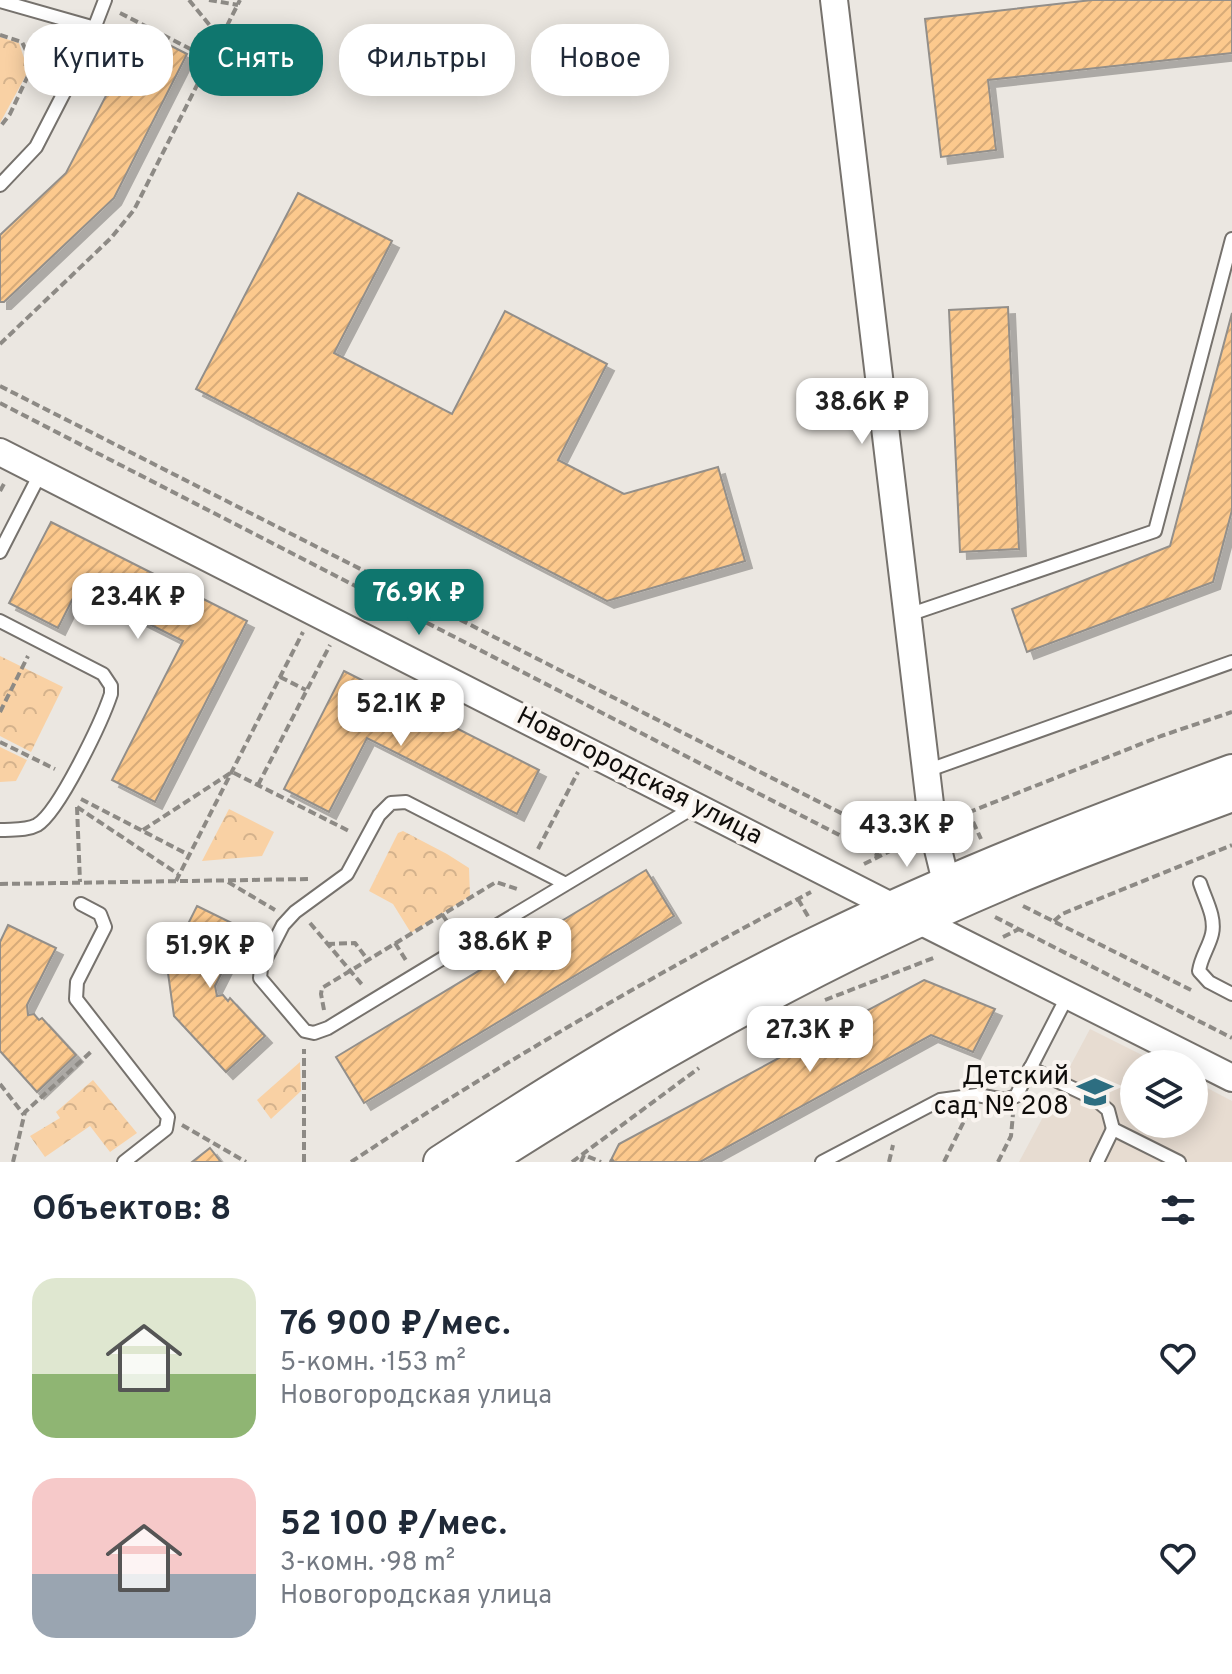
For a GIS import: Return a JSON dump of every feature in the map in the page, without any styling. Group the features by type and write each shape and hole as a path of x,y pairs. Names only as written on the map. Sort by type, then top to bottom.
{"street":[{"path":"834,0 933,829 949,894 963,936 972,946"},
{"name":"Новогородская улица","path":"0,452 1232,1078"},
{"path":"485,1162 644,1065 806,976 906,914 1122,811 1232,771"},
{"path":"949,894 1003,883 1232,795"},
{"path":"440,1162 599,1063 729,988 821,940 906,914"}],"lane":[{"path":"0,1 81,24"},
{"path":"93,24 104,2"},
{"path":"0,185 36,147 60,96"},
{"path":"908,615 1155,531 1232,239"},
{"path":"0,552 41,472"},
{"path":"0,621 103,674 111,686 108,704 55,808 38,824 27,829 0,830"},
{"path":"926,771 1232,662"},
{"path":"566,884 406,802 396,802 384,808 351,869 342,879 294,913 259,975 305,1031 314,1033 328,1028 696,806"},
{"path":"1200,883 1213,922 1212,937 1201,957 1199,971 1209,982 1232,994"},
{"path":"81,904 100,914 105,927 77,982 75,994 167,1113 169,1120 166,1129 124,1162"},
{"path":"822,1162 940,1100 977,1095 1005,1100 1016,1096 1068,995"},
{"path":"1030,1068 1095,1099 1108,1110 1113,1129 1097,1162"},
{"path":"1113,1129 1179,1162"}],"path":[{"path":"189,0 209,24"},
{"path":"209,0 239,3 228,24"},
{"path":"104,2 189,48"},
{"path":"0,35 22,42 24,46"},
{"path":"0,127 24,85"},
{"path":"0,344 122,226 134,210 191,96"},
{"path":"0,386 902,844"},
{"path":"0,403 880,856"},
{"path":"176,881 306,626"},
{"path":"0,712 36,639"},
{"path":"258,785 332,639"},
{"path":"280,677 306,690"},
{"path":"947,822 1161,736 1232,712"},
{"path":"0,742 71,777"},
{"path":"530,865 581,766"},
{"path":"232,772 366,840"},
{"path":"143,830 232,772"},
{"path":"64,790 189,855"},
{"path":"80,883 77,807 81,799"},
{"path":"77,807 179,875"},
{"path":"968,811 985,849"},
{"path":"862,865 913,839"},
{"path":"1054,921 1062,914 1232,845"},
{"path":"0,884 342,879"},
{"path":"226,881 294,913 327,944 374,1000"},
{"path":"328,1028 321,990 492,884 507,883 541,899"},
{"path":"351,1162 438,1105 615,1000 812,892"},
{"path":"798,899 815,929"},
{"path":"1019,903 1191,990"},
{"path":"1019,929 1232,1038"},
{"path":"327,944 355,943 369,960"},
{"path":"818,1003 933,957 944,959"},
{"path":"304,1162 305,1031"},
{"path":"13,1162 24,1115 106,1037"},
{"path":"572,1162 708,1061"},
{"path":"0,1084 24,1115"},
{"path":"944,1162 977,1095"},
{"path":"998,1162 1011,1136 1016,1096"},
{"path":"169,1120 201,1134 246,1162"},
{"path":"581,1162 584,1155"},
{"path":"584,1155 601,1162"}],"shaded area":[{"name":"Детский сад № 208","path":"1090,1029 1132,1050 1120,1050 1120,1138 1208,1138 1208,1088 1232,1101 1232,1162 1019,1162"}],"green space":[{"path":"0,37 19,43 24,58 24,79 0,123"},
{"path":"0,656 63,687 31,752 0,736"},
{"path":"0,747 27,760 16,781 0,782"},
{"path":"229,809 274,832 262,856 202,861"},
{"path":"403,831 469,868 470,896 411,933 393,904 369,891 398,833"},
{"path":"300,1062 301,1091 271,1119 257,1100"},
{"path":"93,1080 137,1133 110,1152 90,1126 45,1157 30,1136 60,1118 56,1112"}],"building":[{"path":"1092,0 1232,0 1232,53 988,80 996,150 941,157 925,19"},
{"path":"173,47 187,54 173,82"},
{"path":"106,96 166,96 114,198 4,302 0,302 0,235 66,173"},
{"path":"298,193 392,241 334,353 452,414 505,311 607,364 558,460 624,494 718,467 745,561 607,601 196,389"},
{"path":"1008,307 1019,549 960,552 949,310"},
{"path":"1232,313 1232,510 1213,582 1027,652 1012,609 1170,546"},
{"path":"51,522 247,621 155,802 112,780 183,641 78,588 58,628 9,603"},
{"path":"344,671 539,770 517,814 367,738 329,812 284,789"},
{"path":"646,870 674,916 364,1103 336,1057"},
{"path":"197,906 244,929 215,986 217,996 223,995 228,1001 230,998 265,1036 226,1072 174,1016 167,966"},
{"path":"8,925 56,948 27,1005 28,1015 34,1014 39,1020 42,1018 76,1055 37,1092 0,1051 0,942"},
{"path":"924,980 995,1009 973,1052 931,1035 700,1162 610,1162 619,1144"},
{"path":"210,1148 221,1162 192,1162"}],"place":[{"name":"Детский сад № 208","path":"1095,1092"}]}
